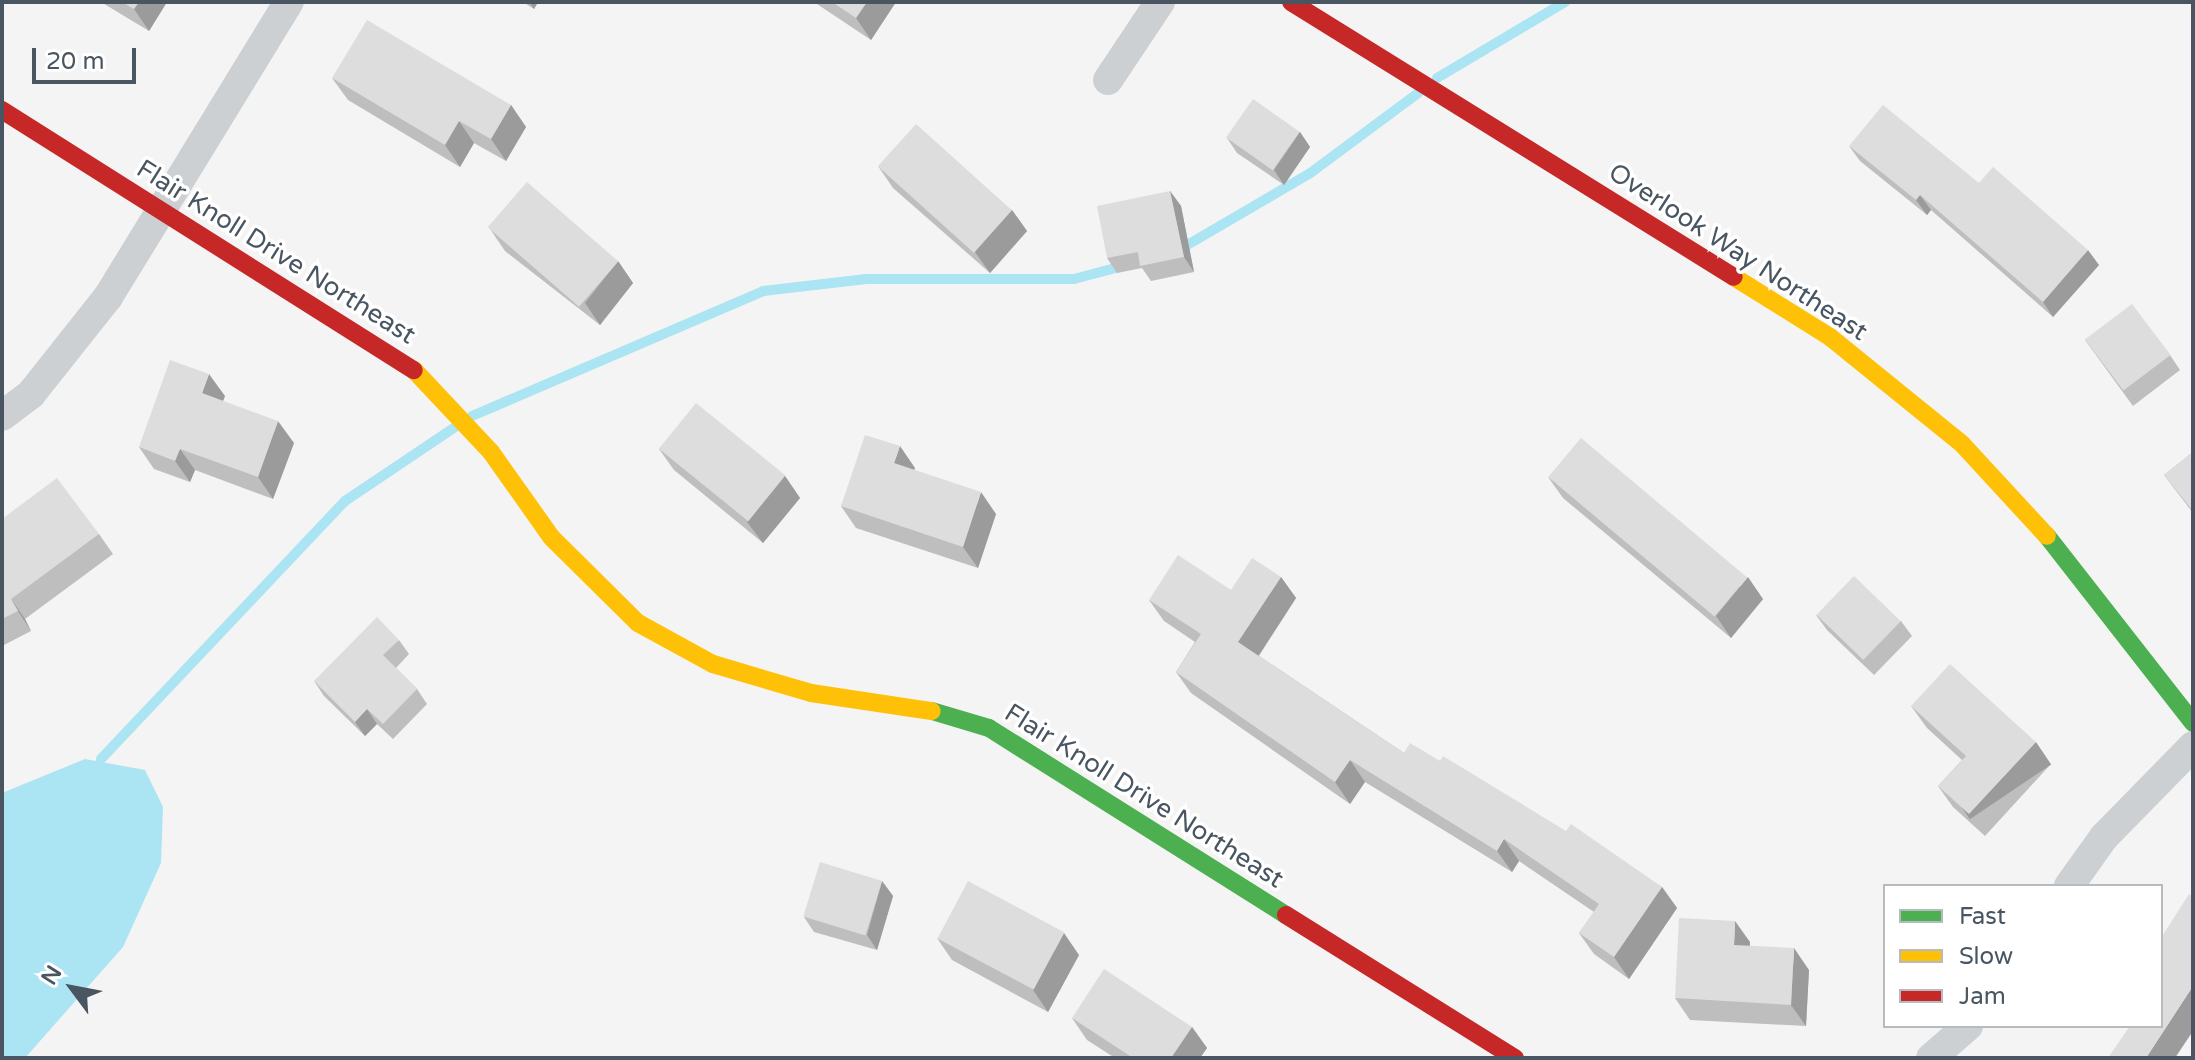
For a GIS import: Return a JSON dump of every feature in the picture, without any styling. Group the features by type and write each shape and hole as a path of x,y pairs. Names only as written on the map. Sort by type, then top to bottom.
{"street":[{"path":"2,416 70,350 289,2"},
{"path":"1108,80 1160,2"},
{"name":"Overlook Way Northeast","path":"1291,2 1830,337 1962,444 2024,507 2193,723"},
{"name":"Flair Knoll Drive Northeast","path":"2,110 402,358 491,452 552,538 638,623 713,664 811,693 905,703 989,728 1515,1058"},
{"path":"2070,884 2104,837 2193,746"},
{"path":"1931,1058 1966,1028"}],"water":[{"path":"85,759 145,770 163,807 161,863 123,947 25,1058 2,1058 2,793"}],"building":[{"path":"122,2 139,2 134,9"},
{"path":"832,2 867,2 856,18"},
{"path":"367,20 511,105 491,139 459,121 445,145 332,78"},
{"path":"1253,99 1300,132 1273,170 1226,138"},
{"path":"1883,105 1979,183 1993,167 2088,250 2043,302 1920,195 1916,200 1849,146"},
{"path":"916,124 1012,210 974,253 878,166"},
{"path":"527,182 618,261 579,307 488,227"},
{"path":"1170,191 1184,257 1140,266 1138,252 1107,258 1097,206"},
{"path":"2132,304 2171,355 2123,391 2085,340"},
{"path":"170,360 209,374 202,393 278,421 258,477 180,449 175,461 139,447"},
{"path":"696,403 785,475 748,521 659,449"},
{"path":"865,435 900,446 894,463 981,492 963,547 841,506"},
{"path":"1581,438 1747,577 1714,617 1548,477"},
{"path":"2193,452 2193,511 2164,475"},
{"path":"57,478 99,534 11,599 18,611 2,619 2,519"},
{"path":"1178,555 1231,590 1252,558 1281,577 1238,642 1404,753 1410,743 1440,761 1443,756 1566,831 1571,824 1662,887 1614,957 1579,933 1599,904 1504,839 1497,851 1350,760 1335,782 1176,672 1201,634 1149,600"},
{"path":"1854,576 1901,621 1863,660 1816,615"},
{"path":"377,617 399,640 383,655 417,689 383,724 367,709 355,722 314,681"},
{"path":"1950,664 2036,742 1969,814 1938,786 1966,756 1911,706"},
{"path":"820,862 882,881 865,936 803,917"},
{"path":"968,881 1064,932 1034,990 937,938"},
{"path":"2189,894 2193,897 2193,986 2146,1058 2108,1058 2129,1028 2163,1028 2163,935"},
{"path":"1679,918 1735,921 1734,945 1794,948 1791,1005 1675,998"},
{"path":"1104,969 1192,1027 1171,1058 1133,1058 1072,1018"}],"waterway":[{"path":"1437,78 1565,2"},
{"path":"1177,251 1309,174 1418,93"},
{"path":"472,416 763,291 866,279 1074,279 1127,265"},
{"path":"101,759 345,501 455,427"}],"traffic: fast":[{"path":"2047,536 2193,723"},
{"path":"932,711 989,728 1286,915"}],"traffic: slow":[{"path":"1734,277 1830,337 1962,444 2047,536"},
{"path":"414,370 491,452 552,538 638,623 713,664 811,693 932,711"}],"traffic: jam":[{"path":"1291,2 1734,277"},
{"path":"2,110 414,370"},
{"path":"1286,915 1515,1058"}]}
